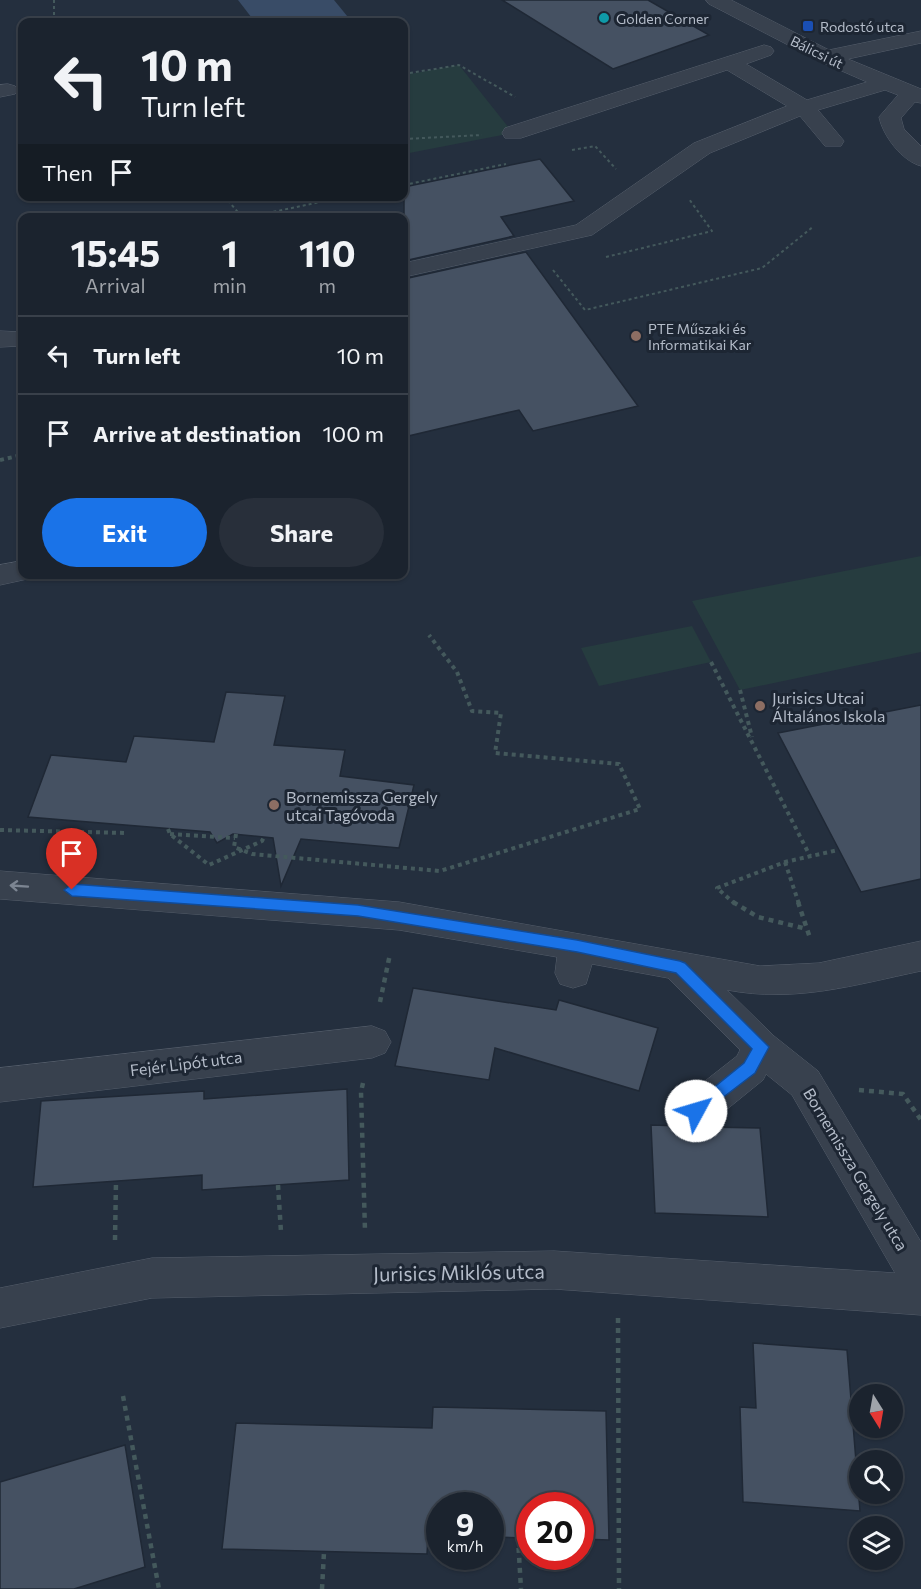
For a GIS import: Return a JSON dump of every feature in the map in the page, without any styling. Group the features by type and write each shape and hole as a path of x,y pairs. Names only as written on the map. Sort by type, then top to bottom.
{"street":[{"name":"Bálicsi út","path":"716,0 826,57 916,95"},
{"path":"826,57 921,37"},
{"path":"513,133 764,51"},
{"path":"729,63 805,108 833,141"},
{"path":"408,269 584,231 702,148 805,108 885,83"},
{"path":"916,95 890,117 893,131 921,159"},
{"path":"0,339 18,339"},
{"path":"0,575 18,572"},
{"path":"0,885 358,910 575,959 680,968 760,981 819,978 921,957"},
{"name":"Bornemissza Gergely utca","path":"680,968 761,1047 805,1083 921,1280"},
{"name":"Fejér Lipót utca","path":"0,1085 372,1042"},
{"path":"696,1111 750,1068 761,1047"},
{"name":"Jurisics Miklós utca","path":"0,1308 152,1278 554,1270 921,1295"}],"path":[{"path":"54,0 54,18"},
{"path":"408,73 459,65 595,146 627,182 685,193 712,231 598,259"},
{"path":"408,139 513,133"},
{"path":"561,153 595,146"},
{"path":"408,184 516,162"},
{"path":"229,201 239,213"},
{"path":"268,213 325,201"},
{"path":"564,267 552,270 585,310 762,268 814,226"},
{"path":"0,460 18,456"},
{"path":"264,837 262,841 209,865 169,832 236,836 234,847 252,854 440,871 640,809 619,764 495,753 501,713 472,711 457,672 429,635"},
{"path":"711,662 810,856"},
{"path":"740,690 754,744"},
{"path":"0,830 127,832"},
{"path":"785,862 807,929 758,918 735,907 717,888 785,862 838,850"},
{"path":"361,1092 365,1235"},
{"path":"903,1094 921,1120"},
{"path":"115,1250 116,1181"},
{"path":"278,1185 281,1239"},
{"path":"617,1273 619,1589"},
{"path":"123,1396 159,1589"},
{"path":"322,1589 324,1552"},
{"path":"520,1570 521,1589"}],"green space":[{"path":"459,65 513,133 408,153 408,74"},
{"path":"921,556 921,652 740,690 692,601"},
{"path":"692,626 711,662 599,686 581,648"}],"water":[{"path":"238,0 334,0 349,18 252,18"}],"building":[{"name":"Golden Corner","path":"502,0 648,0 709,35 613,69"},
{"path":"540,159 574,201 501,217 514,236 408,260 408,213 404,213 404,201 408,201 408,186"},
{"path":"526,252 638,406 533,431 519,410 408,436 408,278"},
{"path":"226,692 285,696 274,745 345,750 340,776 414,785 399,848 301,839 281,886 273,838 233,834 217,843 210,832 28,817 51,755 126,762 134,736 214,742"},
{"path":"921,705 921,879 861,892 778,733"},
{"path":"413,988 556,1010 559,1000 658,1028 639,1091 495,1048 489,1080 395,1066"},
{"path":"347,1089 349,1180 202,1190 202,1175 33,1187 41,1101 204,1091 204,1099"},
{"path":"651,1125 683,1126 695,1130 707,1127 760,1128 768,1217 655,1213"},
{"path":"753,1343 847,1350 850,1384 849,1438 854,1438 855,1450 849,1450 849,1504 859,1504 860,1511 743,1502 740,1407 756,1408"},
{"path":"433,1407 606,1411 609,1540 594,1539 594,1492 516,1492 516,1538 504,1537 504,1492 426,1492 426,1554 222,1549 236,1423 432,1428"},
{"path":"125,1445 145,1567 74,1589 0,1589 0,1482"}],"place":[{"name":"Golden Corner","path":"604,18"},
{"name":"Rodostó utca","path":"808,26"},
{"name":"PTE Műszaki és Informatikai Kar","path":"636,336"},
{"name":"Jurisics Utcai Általános Iskola","path":"760,706"},
{"name":"Bornemissza Gergely utcai Tagóvoda","path":"274,805"}],"route":[{"path":"72,890 358,910 577,946 680,968 761,1047 750,1068 696,1111"}]}
